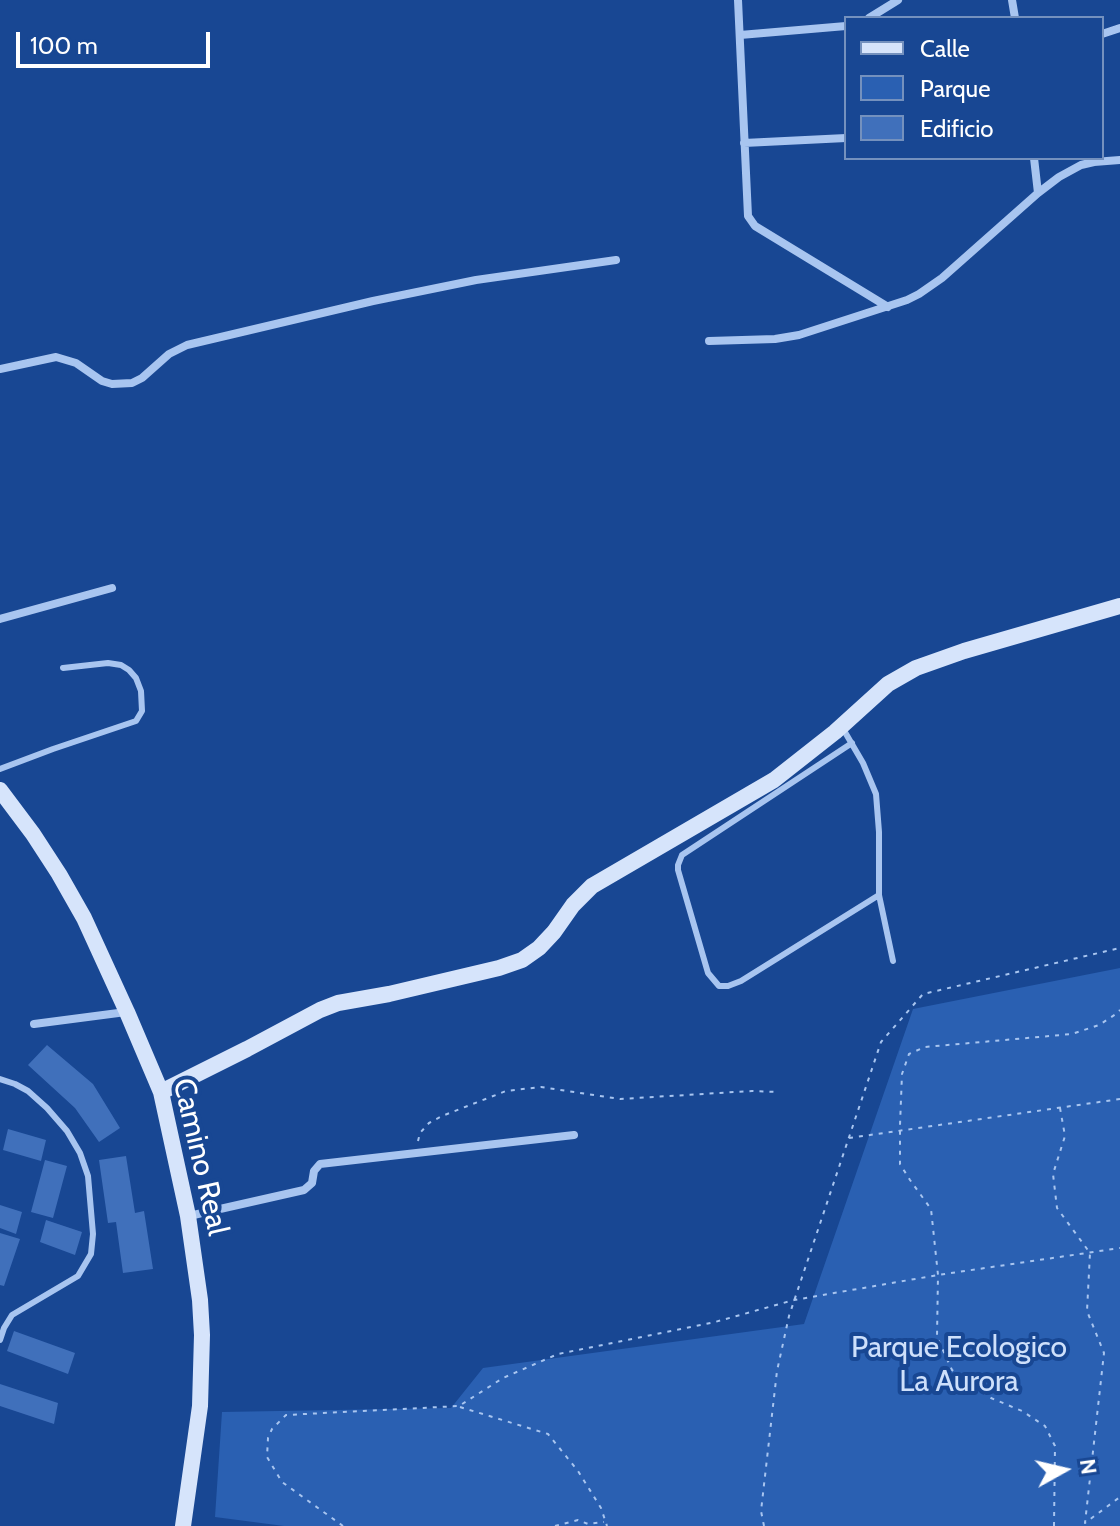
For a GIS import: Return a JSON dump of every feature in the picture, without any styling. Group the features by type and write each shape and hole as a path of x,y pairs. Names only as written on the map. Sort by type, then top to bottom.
{"street":[{"path":"738,0 747,209 751,221 888,307"},
{"path":"872,16 898,0"},
{"path":"740,35 844,26"},
{"path":"744,143 844,138"},
{"path":"1034,160 1038,193"},
{"path":"709,341 788,338 907,300 931,287 1059,177 1081,165 1120,160"},
{"path":"0,369 44,358 66,359 102,381 132,383 169,354 187,345 463,283 616,260"},
{"path":"0,619 112,588"},
{"path":"161,1092 338,1003 389,994 522,960 547,940 573,905 592,886 774,780 842,726 888,684 916,668 964,651 1120,606"},
{"name":"Camino Real","path":"0,790 33,834 84,918 161,1092 188,1216 200,1300 200,1406 183,1526"},
{"path":"34,1024 127,1012"},
{"path":"188,1216 304,1190 312,1183 314,1171 320,1164 574,1135"}],"lane":[{"path":"0,769 136,721 142,711 141,691 129,670 108,663 63,668"},
{"path":"842,726 876,794 879,895 893,961"},
{"path":"852,743 682,855 678,870 708,973 719,986 741,981 879,895"},
{"path":"0,1079 28,1091 47,1108 80,1153 88,1176 93,1234 91,1254 78,1276 12,1315 0,1340"}],"path":[{"path":"764,1526 761,1511 777,1371 789,1316 881,1042 923,994 1120,948"},
{"path":"1054,1526 1055,1446 1045,1426 1022,1411 991,1398 952,1370 937,1337 938,1275 931,1209 900,1164 902,1074 909,1054 925,1047 1072,1034 1099,1025 1120,1010"},
{"path":"415,1152 420,1133 429,1123 506,1091 541,1087 620,1099 778,1092"},
{"path":"849,1138 1120,1099"},
{"path":"1060,1108 1065,1136 1053,1174 1057,1208 1090,1253 1087,1311 1104,1353 1085,1523 1120,1497"},
{"path":"459,1406 503,1378 558,1354 715,1322 794,1300 1120,1248"},
{"path":"343,1526 282,1482 267,1457 272,1429 286,1415 459,1406 548,1434 578,1471 601,1508 607,1526"},
{"path":"555,1526 578,1520 588,1524 605,1521"}],"green space":[{"name":"Parque Ecologico La Aurora","path":"1120,968 1120,1526 284,1526 215,1517 222,1412 451,1408 483,1368 804,1324 913,1009"}],"building":[{"path":"47,1045 93,1084 120,1128 99,1142 75,1108 28,1065"},
{"path":"8,1129 46,1140 41,1161 3,1150"},
{"path":"126,1156 135,1213 144,1211 153,1269 123,1273 116,1222 108,1223 99,1160"},
{"path":"45,1160 67,1166 53,1218 31,1212"},
{"path":"0,1205 22,1212 16,1234 0,1228"},
{"path":"46,1220 82,1232 75,1255 40,1242"},
{"path":"0,1233 20,1239 4,1286 0,1285"},
{"path":"14,1331 75,1353 68,1374 7,1351"},
{"path":"0,1384 58,1403 54,1424 0,1406"}]}
